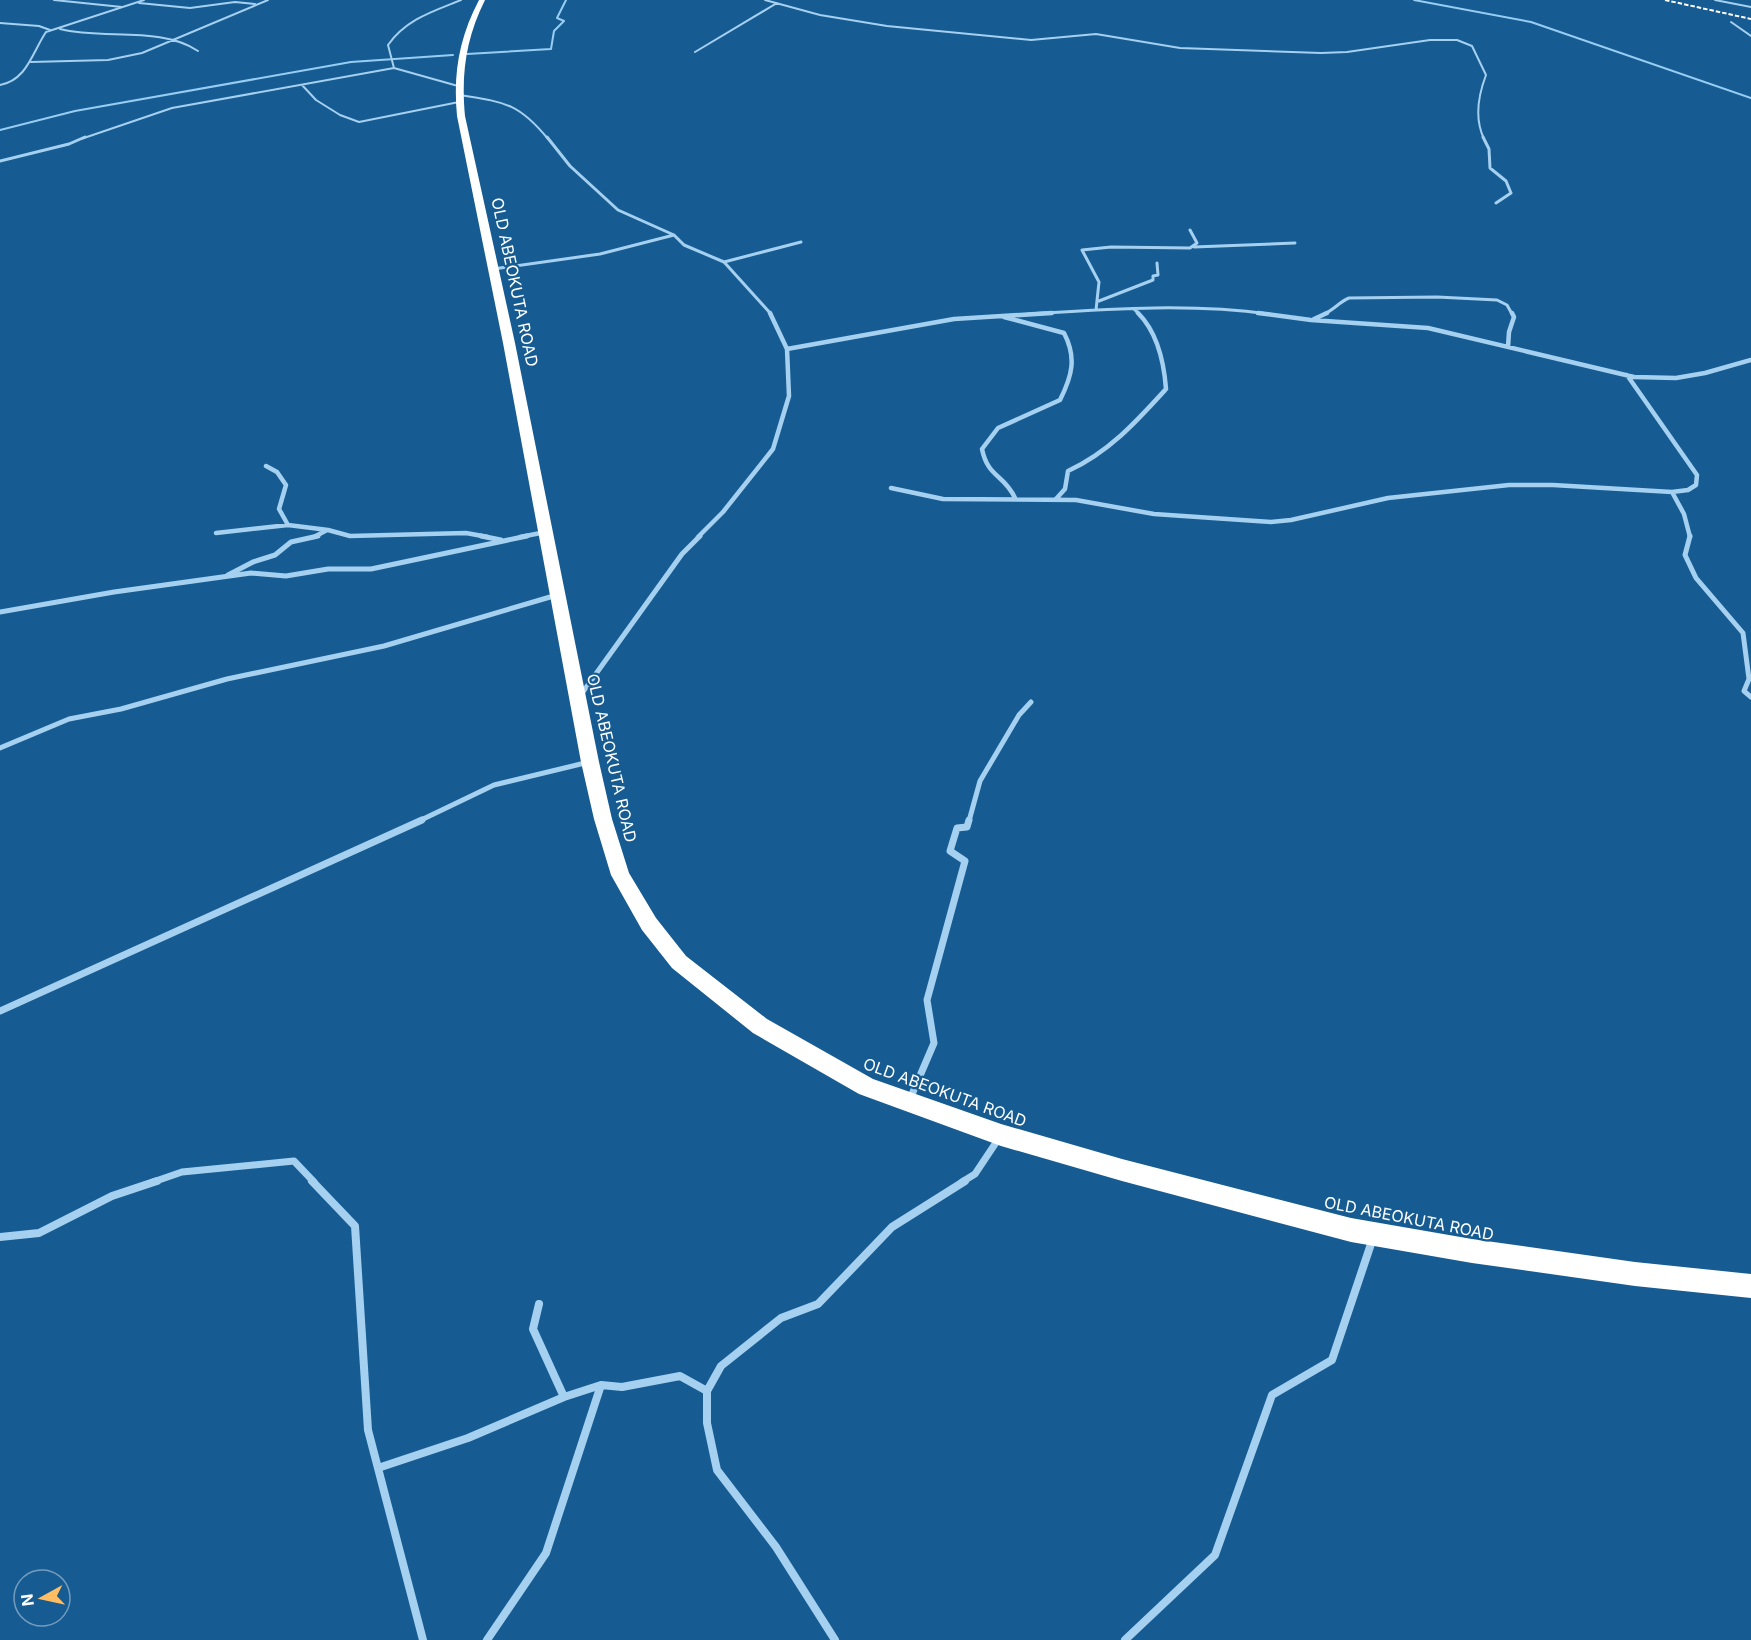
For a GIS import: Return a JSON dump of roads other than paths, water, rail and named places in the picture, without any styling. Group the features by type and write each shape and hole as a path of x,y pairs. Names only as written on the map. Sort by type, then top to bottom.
{"highway":[{"name":"OLD ABEOKUTA ROAD","path":"482,0 462,45 459,94 590,762 603,819 620,875 649,924 679,962 760,1026 867,1087 1001,1135 1122,1170 1351,1230 1472,1251 1635,1274 1751,1286"}],"street":[{"path":"54,0 125,7"},
{"path":"0,85 14,82 31,62 44,34 50,30 144,0"},
{"path":"31,62 116,59 142,53 268,0"},
{"path":"394,68 388,45 394,35 421,17 461,0"},
{"path":"765,0 820,15 887,26 1031,40 1096,34 1180,48 1321,53 1347,52 1430,40 1466,42 1472,46 1486,75 1478,97 1479,129 1488,148 1490,168 1506,181 1511,193 1496,203"},
{"path":"1715,0 1751,7"},
{"path":"136,3 190,8 235,2 258,4"},
{"path":"695,52 777,3"},
{"path":"1731,22 1751,36"},
{"path":"0,23 39,26 50,30"},
{"path":"60,28 135,38 175,40 187,42 198,51"},
{"path":"0,161 69,144 100,131 172,108 394,68 459,94 499,101 516,107 536,124 570,166 618,210 674,235 684,245 724,262 770,313 787,350 789,396 773,449 731,504 682,554 578,699"},
{"path":"302,85 316,100 340,115 359,122 459,94"},
{"path":"1190,230 1197,243 1194,247"},
{"path":"492,269 600,254 674,235"},
{"path":"724,262 801,242"},
{"path":"1096,310 1101,288 1099,278 1085,260 1082,250 1111,247 1153,249 1295,243"},
{"path":"1099,301 1134,290 1153,280 1153,276 1158,275 1156,264"},
{"path":"1311,320 1335,309 1341,301 1349,298 1437,297 1497,300 1507,305 1514,317 1506,345 1508,346"},
{"path":"787,350 921,323 989,316 1134,308 1238,310 1311,320 1428,328 1627,375 1676,378 1705,374 1751,360"},
{"path":"1056,499 1065,489 1068,471 1093,459 1136,421 1166,389 1165,363 1150,327 1134,308"},
{"path":"989,316 1013,318 1064,333 1074,349 1073,368 1060,400 998,428 982,449 985,466 1007,484 1015,498"},
{"path":"891,488 943,499 1076,500 1130,510 1206,519 1270,522 1290,520 1388,498 1509,485 1554,485 1643,492 1688,490 1696,485 1697,476 1627,375"},
{"path":"266,466 278,472 286,485 279,509 288,525"},
{"path":"1672,492 1687,519 1690,537 1685,555 1690,568 1743,633 1749,679 1744,691 1751,697"},
{"path":"216,533 288,525 328,530 350,536 466,533 504,541"},
{"path":"226,576 253,562 275,555 291,543 316,537 328,530"},
{"path":"0,612 23,610 114,592 251,573 286,576 328,569 371,569 546,532"},
{"path":"0,748 69,719 121,709 227,679 384,646 557,595"},
{"path":"909,1102 934,1042 927,1000 965,861 950,851 951,847 957,828 967,827 980,782 1000,745 1018,715 1031,702"},
{"path":"0,1011 392,834 494,785 590,762"},
{"path":"835,1640 776,1547 717,1470 707,1423 707,1391 721,1366 781,1318 818,1304 892,1227 975,1174 1001,1135"},
{"path":"0,1237 39,1233 112,1197 182,1172 294,1161 355,1226 368,1430 423,1640"},
{"path":"1125,1640 1215,1555 1272,1395 1332,1360 1374,1234"},
{"path":"539,1304 533,1329 564,1397"},
{"path":"378,1468 468,1438 564,1397 601,1384 622,1387 680,1376 707,1391"},
{"path":"487,1640 546,1553 601,1384"}],"waterway":[{"path":"467,54 551,49 554,31 564,21 557,18 566,0"},
{"path":"1414,0 1531,22 1751,98"},
{"path":"0,130 75,111 351,62 453,55"}],"railway":[{"path":"1665,0 1751,19"}]}
